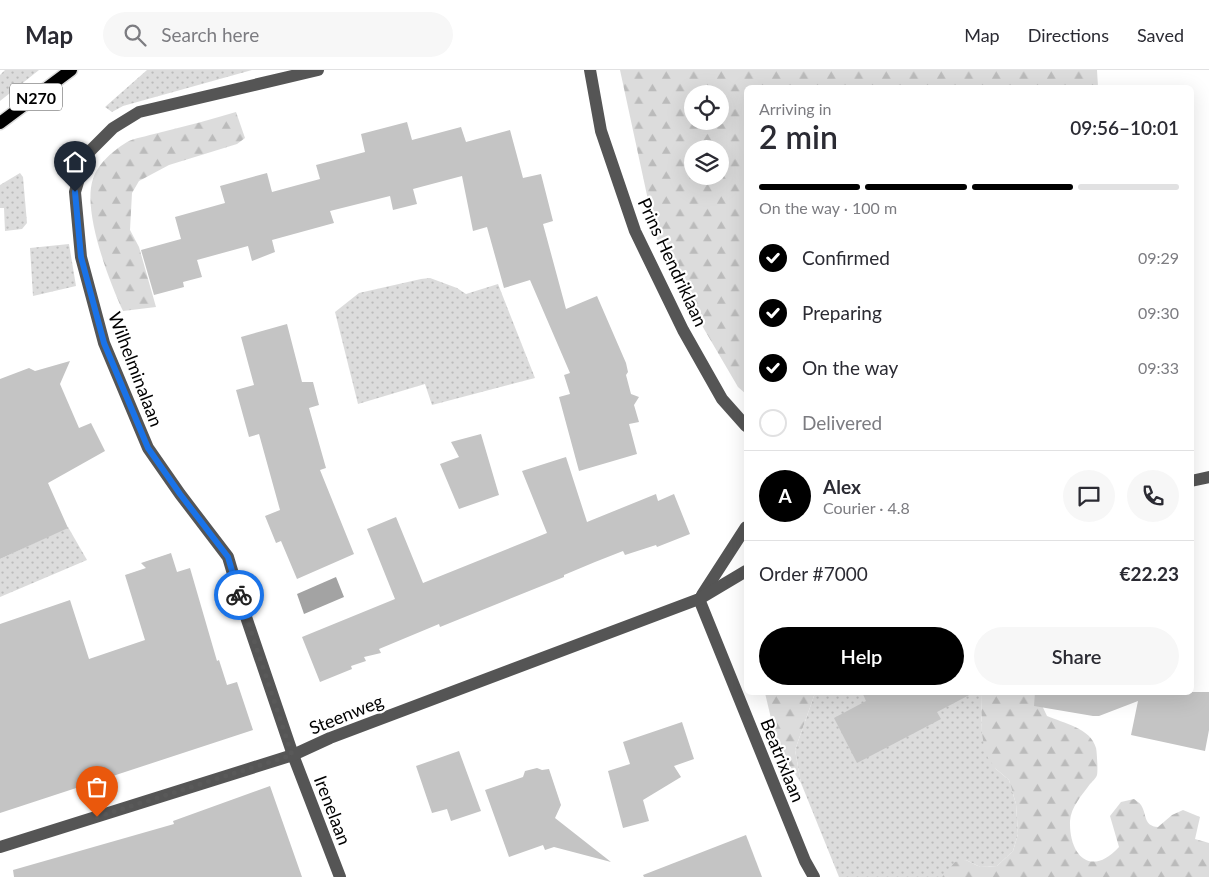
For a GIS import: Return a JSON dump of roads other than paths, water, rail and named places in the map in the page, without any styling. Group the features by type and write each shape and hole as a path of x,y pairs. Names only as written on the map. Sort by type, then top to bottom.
{"main road":[{"name":"N270","path":"0,123 71,70"}],"street":[{"name":"Wilhelminalaan","path":"292,755 228,557 148,448 104,343 81,257 75,192 86,155 113,128 139,112 318,70"},
{"name":"Prins Hendriklaan","path":"590,70 601,132 635,231 684,330 722,399 744,424"},
{"path":"1194,480 1209,478"},
{"path":"699,599 744,530"},
{"name":"Steenweg","path":"0,847 292,755 330,738 699,599 744,572"},
{"name":"Beatrixlaan","path":"699,599 805,861 814,877"},
{"name":"Irenelaan","path":"292,755 340,877"}]}
